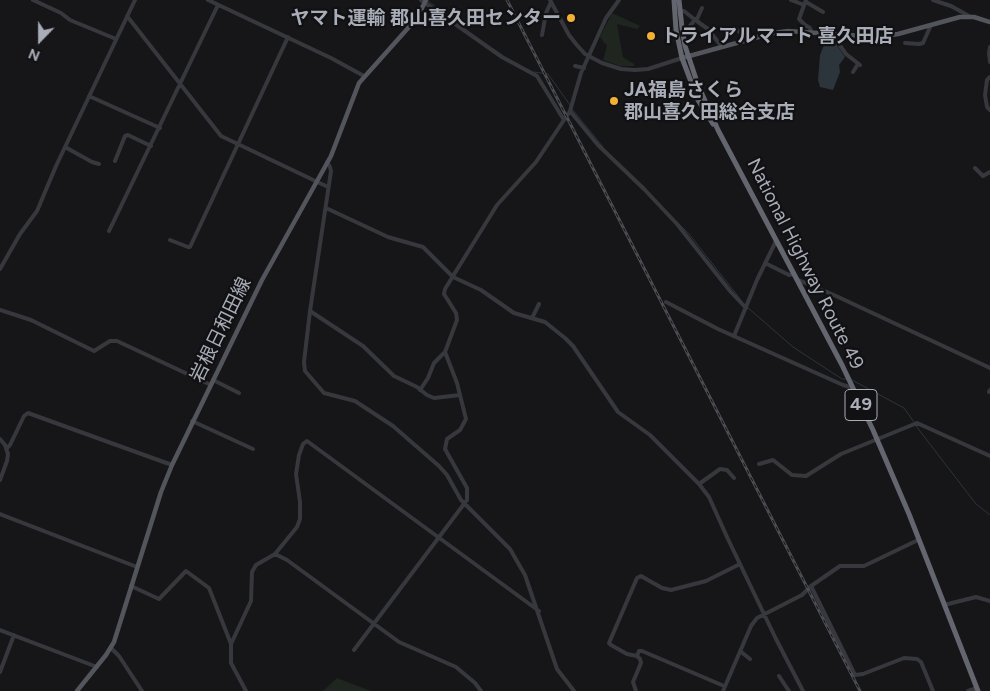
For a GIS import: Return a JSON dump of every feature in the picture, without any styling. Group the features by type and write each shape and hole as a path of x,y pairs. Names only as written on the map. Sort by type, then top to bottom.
{"highway":[{"name":"National Highway Route 49","path":"674,0 676,30 682,58 698,100 718,130"},
{"name":"National Highway Route 49","path":"679,0 688,56 698,85 718,130 853,388 909,514 978,689"}],"main road":[{"name":"岩根日和田線","path":"77,691 111,648 161,492 172,465 262,280 327,162 359,83 417,18 424,1"},
{"path":"682,58 788,31 878,37 898,34 931,24 969,16 990,22"}],"street":[{"path":"32,0 61,13 70,20 116,38"},
{"path":"0,269 20,234 37,211 65,147 135,0"},
{"path":"208,0 219,3 364,76"},
{"path":"420,390 427,381 434,363 445,352 458,320 456,313 444,294 446,287 497,205 536,162 570,111 577,83 606,18 619,0"},
{"path":"791,0 805,3 823,12"},
{"path":"933,0 969,16"},
{"path":"424,1 502,57 537,76 564,120"},
{"path":"550,1 569,35 589,56 609,66 625,70 648,69 682,58"},
{"path":"542,34 550,1"},
{"path":"109,231 219,3"},
{"path":"805,3 799,19 810,28 811,32"},
{"path":"684,29 696,20 702,8"},
{"path":"680,11 684,11 708,29 722,47"},
{"path":"127,16 219,134 328,187"},
{"path":"905,43 923,43 931,24"},
{"path":"734,28 749,40"},
{"path":"684,29 693,31"},
{"path":"830,33 849,58 859,64 852,72"},
{"path":"170,240 190,247 288,37"},
{"path":"990,47 990,62"},
{"path":"575,66 584,68"},
{"path":"990,77 986,82 985,99 990,110"},
{"path":"89,96 160,128"},
{"path":"570,111 598,145 677,224 746,308"},
{"path":"115,162 125,136 151,146"},
{"path":"65,147 99,164"},
{"path":"327,162 331,168 310,311 304,366 307,374 324,393 355,401 392,426 444,471 464,504 505,544 518,560 526,575 539,611 557,669 574,691"},
{"path":"975,168 984,176 990,172"},
{"path":"326,208 388,237 423,247 453,278 481,290 514,313 550,325 573,346 618,412 650,435 699,484 709,497 764,614 804,691"},
{"path":"734,336 776,241"},
{"path":"765,263 990,368"},
{"path":"666,302 734,336 853,388"},
{"path":"532,318 539,304"},
{"path":"0,310 31,320 94,351 110,341 117,341 212,383 240,393"},
{"path":"310,311 368,350 394,376 427,395 433,398 460,395"},
{"path":"354,650 467,500 468,488 445,449 447,439 460,430 465,422 465,416 445,352"},
{"path":"7,448 24,416 28,413 172,465"},
{"path":"192,421 253,449"},
{"path":"760,464 773,460 792,475 806,476 841,454 917,423 990,456"},
{"path":"0,438 7,448 7,462 0,480"},
{"path":"231,644 251,602 252,572 256,565 276,554 300,522 301,513 296,465 301,449 307,441 539,611"},
{"path":"699,484 720,469 726,470 734,478"},
{"path":"0,514 137,567"},
{"path":"637,656 639,651 642,650 724,689 752,623 757,618 802,595 811,586 840,566 857,567 868,565 918,540"},
{"path":"276,554 403,644 456,667 475,683 481,691"},
{"path":"636,691 633,682 641,661 637,656 627,654 609,643 638,577 641,576 662,588 671,590 706,581 740,564"},
{"path":"132,586 158,599 186,571 209,588 231,644 231,662 246,691"},
{"path":"811,586 855,674 863,674 904,658 917,659 921,662 933,691"},
{"path":"944,605 972,597 980,597 990,601"},
{"path":"0,630 97,667"},
{"path":"0,672 14,635"},
{"path":"111,648 119,656 142,691"},
{"path":"740,652 750,659"},
{"path":"779,676 789,691"},
{"path":"968,691 978,689"}],"shaded area":[{"path":"612,13 640,26 637,29 617,24 623,57 634,64 634,66 620,66 603,60 607,46 600,37"},
{"path":"826,40 834,41 845,57 839,65 840,72 833,90 820,87 818,80 820,55"},
{"path":"337,678 371,691 323,691"}],"waterway":[{"path":"428,1 453,20"},
{"path":"534,72 548,74 570,105"},
{"path":"572,109 603,147"},
{"path":"672,217 689,234 741,300"},
{"path":"747,307 793,347 842,379 846,379"},
{"path":"852,380 904,408 914,422"},
{"path":"916,426 976,504 990,515"}],"railway":[{"path":"507,0 860,691"}],"place":[{"name":"ヤマト運輸 郡山喜久田センター","path":"571,18"},
{"name":"トライアルマート 喜久田店","path":"651,36"},
{"name":"JA福島さくら 郡山喜久田総合支店","path":"614,101"}]}
